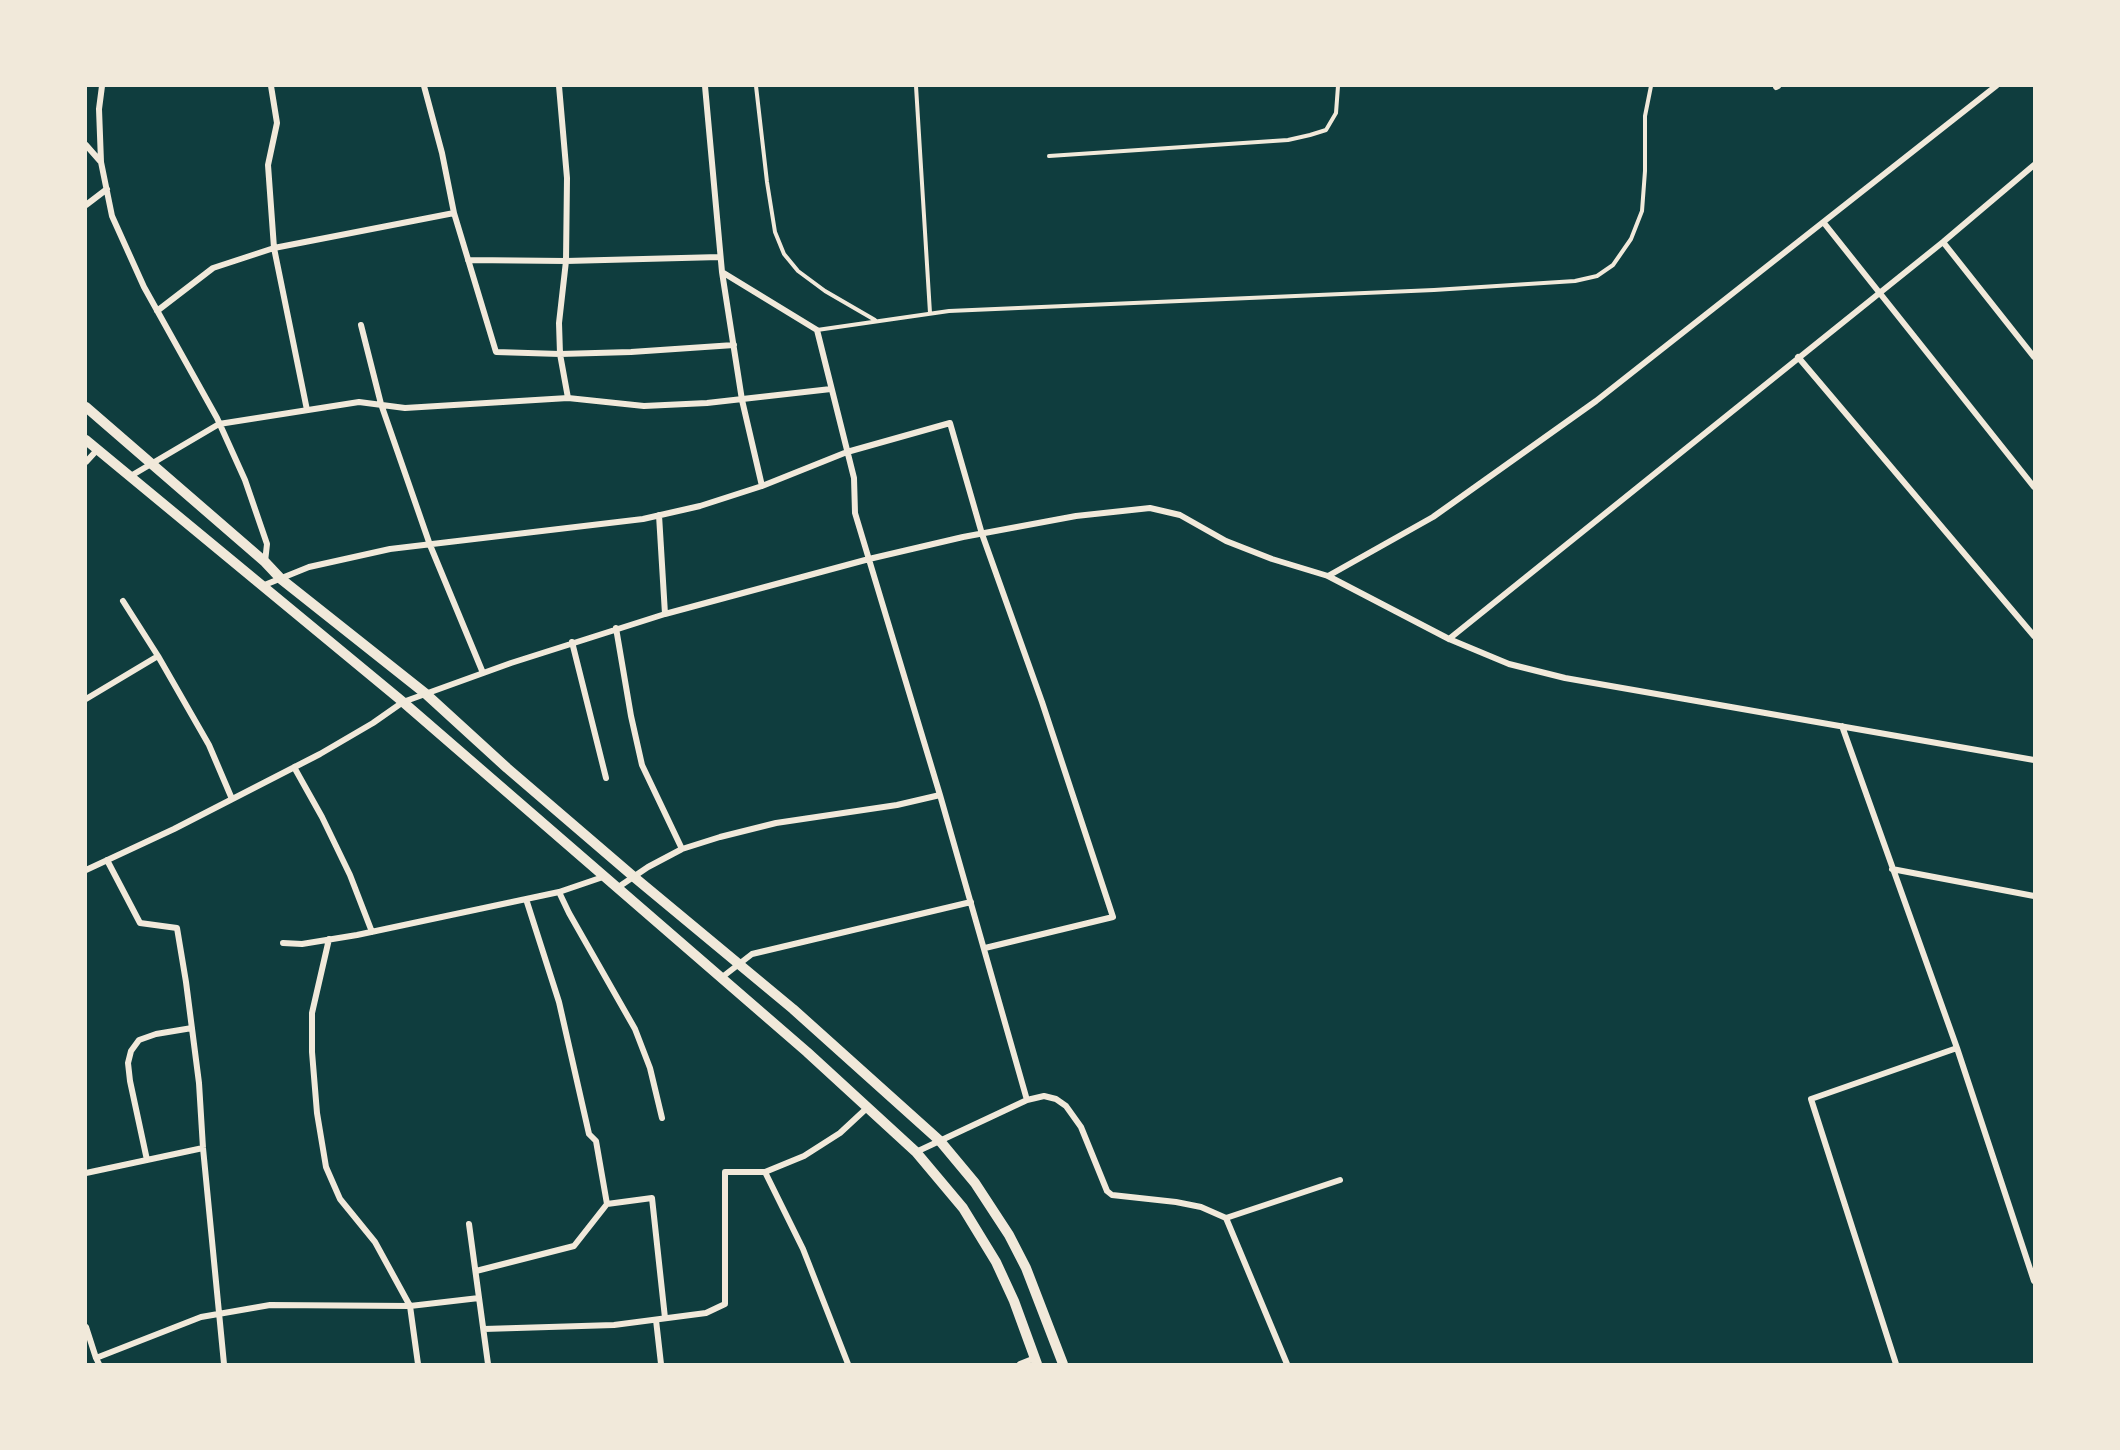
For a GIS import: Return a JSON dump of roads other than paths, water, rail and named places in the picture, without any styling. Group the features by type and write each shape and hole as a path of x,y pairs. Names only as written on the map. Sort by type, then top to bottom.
{"street":[{"path":"102,86 99,109 101,162 112,216 144,287 219,424 245,480 267,544 265,562"},
{"path":"271,86 277,123 268,165 274,248 307,410"},
{"path":"424,86 442,153 454,213 496,352 560,354 631,352 734,345"},
{"path":"559,86 567,178 566,261 559,322 560,354 568,398"},
{"path":"705,86 722,272 742,400 762,486"},
{"path":"1328,576 1433,517 1587,408 1996,86"},
{"path":"86,145 101,162"},
{"path":"1449,639 1943,242 2034,165"},
{"path":"86,205 107,189"},
{"path":"157,311 213,268 274,248 454,213"},
{"path":"1824,223 2034,487"},
{"path":"1943,242 2034,357"},
{"path":"468,260 566,261 720,257"},
{"path":"722,272 817,330 854,478 855,513 940,795 1028,1100"},
{"path":"361,325 381,404 430,545 483,673"},
{"path":"1798,357 2034,636"},
{"path":"129,477 219,424 359,402 405,408 568,398 644,406 742,400 831,389"},
{"path":"86,407 265,562 281,579 426,694 507,768 793,1009 940,1141 975,1183 1009,1235 1026,1268 1063,1365"},
{"path":"262,586 309,567 390,549 567,526 643,519 700,506 762,486 847,452 950,423 982,534 1042,702 1113,917 985,948"},
{"path":"86,440 403,702 721,978 916,1152 963,1208 996,1262 1014,1301 1036,1361 1020,1365"},
{"path":"86,462 97,450"},
{"path":"86,870 174,829 294,767 373,723 403,702 572,642 665,614 869,559 1076,516 1150,508 1179,514 1235,545 1328,576 1449,639 1509,664 1565,678 2034,760"},
{"path":"659,515 665,614"},
{"path":"123,602 158,656 209,745 232,799"},
{"path":"616,628 642,765 682,849"},
{"path":"572,642 606,778"},
{"path":"86,699 158,656"},
{"path":"1842,726 1957,1048 2034,1281"},
{"path":"294,767 345,865 372,932"},
{"path":"617,889 648,867 682,849 776,823 897,805 940,795"},
{"path":"107,860 140,922 177,928 199,1083 224,1365"},
{"path":"1892,868 2034,896"},
{"path":"284,943 302,944 372,932 559,892 603,877"},
{"path":"559,892 635,1029 650,1068 662,1118"},
{"path":"526,899 559,1002 589,1134 596,1141 607,1204"},
{"path":"721,978 752,954 971,902"},
{"path":"329,939 312,1013 312,1052 317,1113 326,1167 340,1199 375,1242 410,1306 418,1365"},
{"path":"147,1160 130,1081 128,1063 131,1051 139,1040 156,1034 192,1028"},
{"path":"1896,1365 1811,1099 1957,1048"},
{"path":"916,1152 1028,1100 1044,1096 1056,1099 1066,1106 1081,1127 1107,1191 1112,1195 1193,1205 1216,1212 1226,1218 1287,1365"},
{"path":"484,1329 614,1325 706,1313 725,1304 725,1172 765,1172 813,1150 840,1133 868,1107"},
{"path":"86,1173 203,1148"},
{"path":"765,1172 803,1249 848,1365"},
{"path":"1226,1218 1340,1180"},
{"path":"476,1271 574,1246 607,1204 652,1198 665,1318"},
{"path":"469,1224 488,1365"},
{"path":"86,1327 98,1361 201,1317 270,1305 410,1306 479,1299"},
{"path":"656,1320 661,1365"}],"lane":[{"path":"756,86 766,182 775,232 784,254 798,271 825,291 876,320"},
{"path":"916,86 930,313"},
{"path":"1049,156 1288,140 1310,135 1326,129 1336,113 1338,86"},
{"path":"817,330 930,313 1434,290 1575,281 1597,276 1613,265 1631,239 1642,212 1645,116 1651,86"}]}
